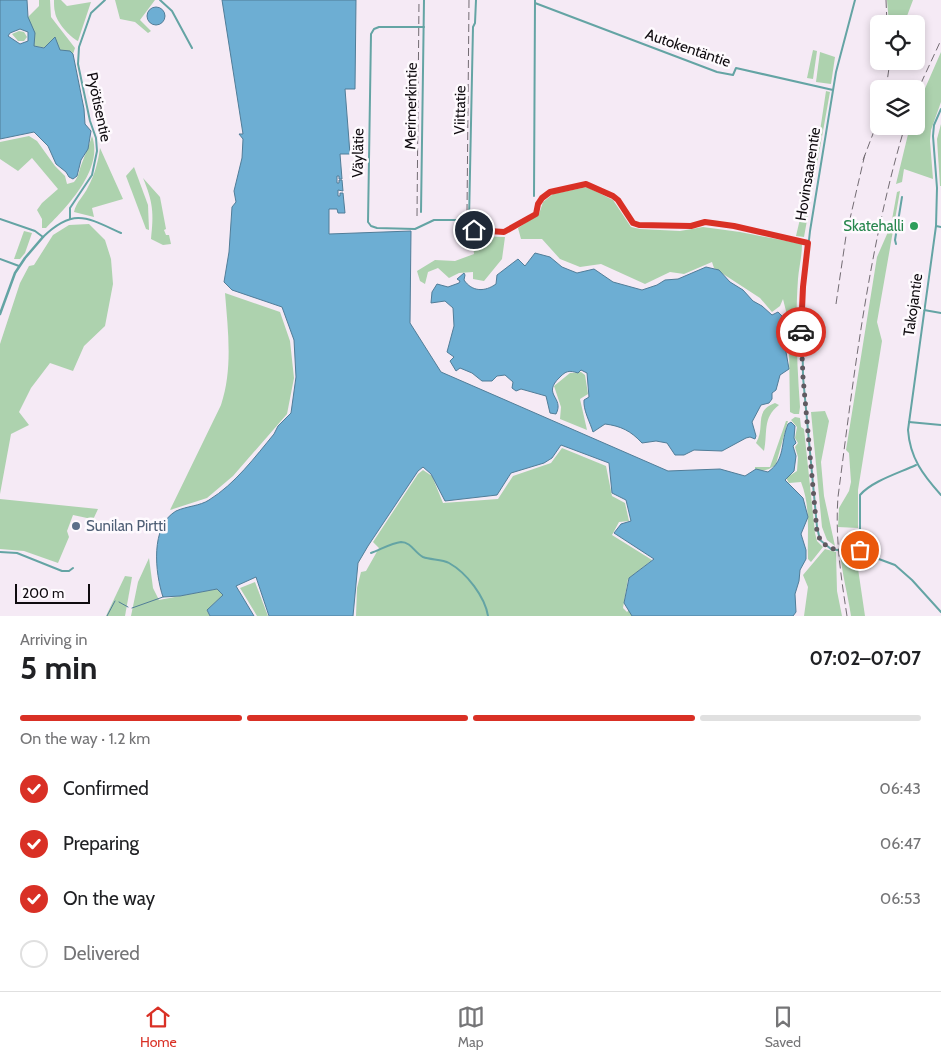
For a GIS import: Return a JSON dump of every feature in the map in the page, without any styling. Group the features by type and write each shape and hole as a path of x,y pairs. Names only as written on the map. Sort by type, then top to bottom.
{"street":[{"name":"Pyötisentie","path":"70,219 70,208 92,174 98,151 78,64 79,47 91,13 105,0"},
{"path":"160,0 172,11 192,48"},
{"name":"Merimerkintie","path":"421,212 424,0"},
{"name":"Viittatie","path":"469,220 476,0"},
{"name":"Hovinsaarentie","path":"855,0 838,60 808,243 802,303 802,353 817,532 822,543 831,549 860,553"},
{"path":"534,196 535,2"},
{"name":"Autokentäntie","path":"535,2 717,72 733,75 736,68 833,90"},
{"name":"Väylätie","path":"424,27 379,27 374,29 371,34 368,222 371,226 377,228 415,229 434,220 469,220"},
{"name":"Takojantie","path":"941,109 934,125 933,136 937,188 936,226 908,422 910,446 917,465 941,495"},
{"path":"474,230 504,232 536,214 538,204 550,192 586,184 613,196 618,200 633,223 639,225 691,226 705,222 734,226 808,243"},
{"path":"896,244 902,197"},
{"path":"0,314 11,281 19,266 56,226 79,217 90,219 121,233"},
{"path":"0,219 35,231 44,237"},
{"path":"936,226 941,227"},
{"path":"0,259 19,266"},
{"path":"924,310 941,313"},
{"path":"908,422 941,425"},
{"path":"917,465 874,484 865,489 860,495 860,553 882,559 901,569 941,612"},
{"path":"371,553 395,543 403,542 411,546 421,556 449,563 461,572 480,594 488,616"},
{"path":"0,552 22,555 62,571 69,572 73,568"}],"green space":[{"path":"39,0 50,0 51,17 75,48 73,54 33,46 28,17 39,6"},
{"path":"54,0 61,0 67,6 91,2 78,41 67,33 58,20"},
{"path":"115,0 155,0 140,20 151,31 148,33 135,22 120,19"},
{"path":"887,0 913,0 907,15 888,15"},
{"path":"19,31 24,32 27,37 24,41 18,41 12,34"},
{"path":"813,50 817,51 813,79 807,78"},
{"path":"820,52 835,57 831,84 816,82"},
{"path":"941,52 941,102 931,130 930,141 933,179 904,169 902,182 896,184 908,135 925,135 925,88"},
{"path":"826,91 830,92 804,237 796,236 811,172 814,171"},
{"path":"941,124 941,186 940,186 937,139"},
{"path":"29,136 37,141 55,166 65,176 67,184 74,182 77,177 92,136 93,161 88,174 73,198 46,228 42,228 42,219 37,210 58,189 32,158 18,171 0,159 0,142"},
{"path":"100,148 123,199 92,208 94,217 74,212 76,205 93,177"},
{"path":"134,167 148,205 149,230 146,229 126,176"},
{"path":"143,178 160,197 166,229 164,230 166,235 169,235 171,244 163,245 151,239 152,208"},
{"path":"587,187 613,200 631,227 680,231 703,227 802,244 797,311 799,414 790,412 789,347 783,330 786,311 783,299 780,306 772,312 760,298 714,268 712,262 684,274 670,272 645,284 601,264 580,267 560,259 542,239 521,239 518,228 539,214 543,202 553,194"},
{"path":"900,191 877,322 882,341 858,490 858,528 838,527 839,508 849,491 851,482 849,453 846,450 877,257 891,225 897,192"},
{"path":"89,224 105,240 111,259 113,284 105,326 84,346 73,371 50,363 31,388 19,412 29,425 11,434 0,494 0,344 20,283 29,266 34,265 53,235 69,225"},
{"path":"24,231 32,233 25,253 20,259 14,259"},
{"path":"472,236 505,237 502,259 484,281 473,279 473,272 459,273 449,278 438,268 428,272 425,284 420,281 417,271 435,260 455,261 474,254"},
{"path":"225,293 280,312 290,341 294,378 287,414 233,476 207,498 170,510 221,405 225,391 229,350"},
{"path":"581,372 585,375 588,394 580,399 587,430 560,419 561,407 554,386 570,373"},
{"path":"775,403 779,405 770,415 768,421 764,451 756,443 759,437 762,415 768,406"},
{"path":"825,411 829,421 821,462 824,496 835,546 827,540 822,527 811,412"},
{"path":"795,417 800,418 801,427 804,429 815,533 817,541 823,547 811,562 808,559 808,520 804,491 801,482 789,483 786,478 797,471 798,457 795,447 798,443 795,438 797,427 791,420"},
{"path":"786,421 788,421 776,464 766,470 755,470 755,467 770,467"},
{"path":"562,448 606,466 612,496 625,503 629,521 619,522 612,535 652,560 628,579 623,608 627,612 629,610 649,616 356,616 357,588 361,572 366,571 379,548 373,542 418,474 423,470 432,476 443,503 498,499 513,476 551,463"},
{"path":"0,499 98,509 91,524 87,518 73,515 67,531 69,537 58,563 24,551 0,549"},
{"path":"825,549 836,552 837,591 842,616 804,616 808,587 803,575"},
{"path":"840,552 856,555 865,616 851,616"},
{"path":"149,558 153,588 159,600 217,589 223,595 207,610 210,616 131,616 138,582"},
{"path":"125,576 132,577 125,616 106,616"},
{"path":"255,582 268,616 257,616 240,588"}],"water":[{"path":"0,0 27,0 28,17 35,33 34,46 44,48 55,37 60,50 70,51 73,54 84,109 85,124 91,131 88,149 81,160 77,176 73,179 56,164 48,146 34,132 0,139","holes":["20,29 28,32 28,41 20,44 8,36 10,33"]},
{"path":"222,0 356,0 355,89 345,89 350,154 340,154 342,179 339,179 339,176 337,176 337,183 339,183 339,180 342,180 343,191 338,190 338,196 340,196 340,193 343,193 345,213 338,213 337,209 329,209 329,234 411,231 410,323 441,372 668,471 720,469 745,476 756,469 768,472 778,462 788,424 791,422 795,426 794,438 796,443 793,446 796,456 794,471 785,480 803,498 808,517 801,534 806,550 806,559 800,570 795,594 796,612 793,616 632,616 624,603 629,578 654,559 614,533 621,524 631,521 626,500 612,493 609,463 561,445 552,458 544,463 511,473 497,495 445,501 431,474 423,467 418,471 358,563 353,616 269,616 256,577 236,586 254,616 210,616 207,610 223,595 217,589 180,596 163,597 157,563 158,538 162,527 176,511 202,504 209,500 244,470 274,434 278,426 291,413 296,377 294,340 282,307 232,290 224,282 229,252 232,207 236,202 234,191 242,158 243,139 239,134 243,134"},
{"path":"152,7 160,7 165,12 163,23 152,25 147,20 147,12"},
{"path":"535,253 550,257 562,267 577,273 594,269 613,282 642,290 665,280 678,279 706,267 719,270 730,282 743,290 753,301 772,315 778,312 782,316 789,369 780,375 776,390 772,393 772,399 769,403 761,405 752,422 756,436 755,439 746,438 722,451 694,450 684,455 675,455 667,443 656,441 642,443 630,432 616,426 605,424 593,432 584,404 584,400 589,397 587,373 581,370 578,373 566,372 555,383 553,392 558,404 556,414 550,413 546,396 521,389 516,391 512,388 513,382 505,375 497,376 492,381 482,381 472,373 460,368 456,371 450,361 454,357 447,352 454,326 453,308 445,301 431,303 432,292 437,284 448,287 459,283 460,281 457,279 464,273 464,280 475,289 492,287 496,284 497,275 518,259 525,266"}],"waterway":[{"path":"132,608 163,597"},
{"path":"107,616 115,601"},
{"path":"119,602 128,607"}],"railway":[{"path":"417,216 419,0"},
{"path":"467,212 469,0"},
{"path":"886,0 887,15"},
{"path":"922,80 941,40"},
{"path":"887,80 889,70"},
{"path":"863,160 873,135"},
{"path":"847,616 838,542 838,497 872,263 892,171 902,135"},
{"path":"836,304 846,236 865,154"}],"way so far":[{"path":"801,332 803,377 817,532 822,543 831,549 860,553 860,550"}],"place":[{"name":"Skatehalli","path":"914,226"},
{"name":"Sunilan Pirtti","path":"76,526"}],"route":[{"path":"474,230 504,232 536,214 538,204 550,192 586,184 613,196 618,200 633,223 639,225 691,226 705,222 734,226 808,243 803,287 801,332"}]}
